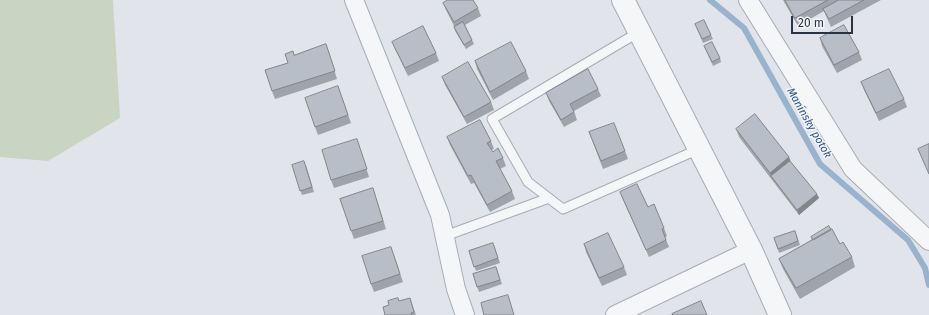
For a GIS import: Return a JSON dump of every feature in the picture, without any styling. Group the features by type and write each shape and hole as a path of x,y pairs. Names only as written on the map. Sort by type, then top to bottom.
{"street":[{"path":"354,0 440,214 456,288 465,315"},
{"path":"623,0 751,250 780,315"},
{"path":"748,0 853,169 929,241"},
{"path":"614,315 751,250"}],"lane":[{"path":"639,32 492,119 528,182 563,209 699,149"},
{"path":"444,236 549,198"}],"green space":[{"path":"0,0 113,0 120,118 48,161 0,157"}],"building":[{"path":"448,0 473,0 478,8 454,22 443,3"},
{"path":"785,0 828,0 795,18"},
{"path":"839,0 864,0 829,19 823,9"},
{"path":"704,20 711,35 702,39 695,24"},
{"path":"463,22 472,40 464,45 454,27"},
{"path":"844,25 859,52 834,65 820,38"},
{"path":"423,26 436,53 405,68 392,42"},
{"path":"511,42 526,71 490,92 475,61"},
{"path":"712,42 720,58 712,62 704,46"},
{"path":"326,44 335,71 272,91 265,70 288,63 285,54 293,51 294,55"},
{"path":"468,62 491,102 464,117 442,77"},
{"path":"588,69 598,89 570,104 574,112 561,120 546,93"},
{"path":"889,69 904,99 876,113 861,82"},
{"path":"338,86 348,115 315,127 305,98"},
{"path":"755,114 789,157 770,173 736,129"},
{"path":"480,120 491,141 487,143 493,152 498,148 503,158 496,161 512,191 487,205 471,175 468,176 447,137"},
{"path":"614,123 625,151 601,161 589,132"},
{"path":"357,139 367,169 331,180 322,150"},
{"path":"929,144 929,174 918,149"},
{"path":"304,161 312,187 300,191 292,165"},
{"path":"790,161 817,194 797,210 771,176"},
{"path":"637,184 648,207 654,204 664,228 662,229 666,240 646,250 620,192"},
{"path":"373,188 383,221 351,231 340,199"},
{"path":"829,226 831,230 813,240 811,237"},
{"path":"832,229 840,244 843,242 852,257 796,288 779,259"},
{"path":"795,231 798,241 778,249 774,238"},
{"path":"608,233 624,267 599,278 584,244"},
{"path":"493,243 498,258 474,267 469,251"},
{"path":"391,247 400,274 371,284 362,256"},
{"path":"496,267 500,280 477,287 473,274"},
{"path":"508,295 514,315 484,315 481,303"},
{"path":"398,298 399,301 410,298 414,312 411,313 412,315 385,315 383,307 389,305 388,301"},
{"path":"701,301 707,315 672,314"}],"waterway":[{"name":"Manínsky potok","path":"710,0 744,28 820,164 908,240 925,268 929,285"}]}
